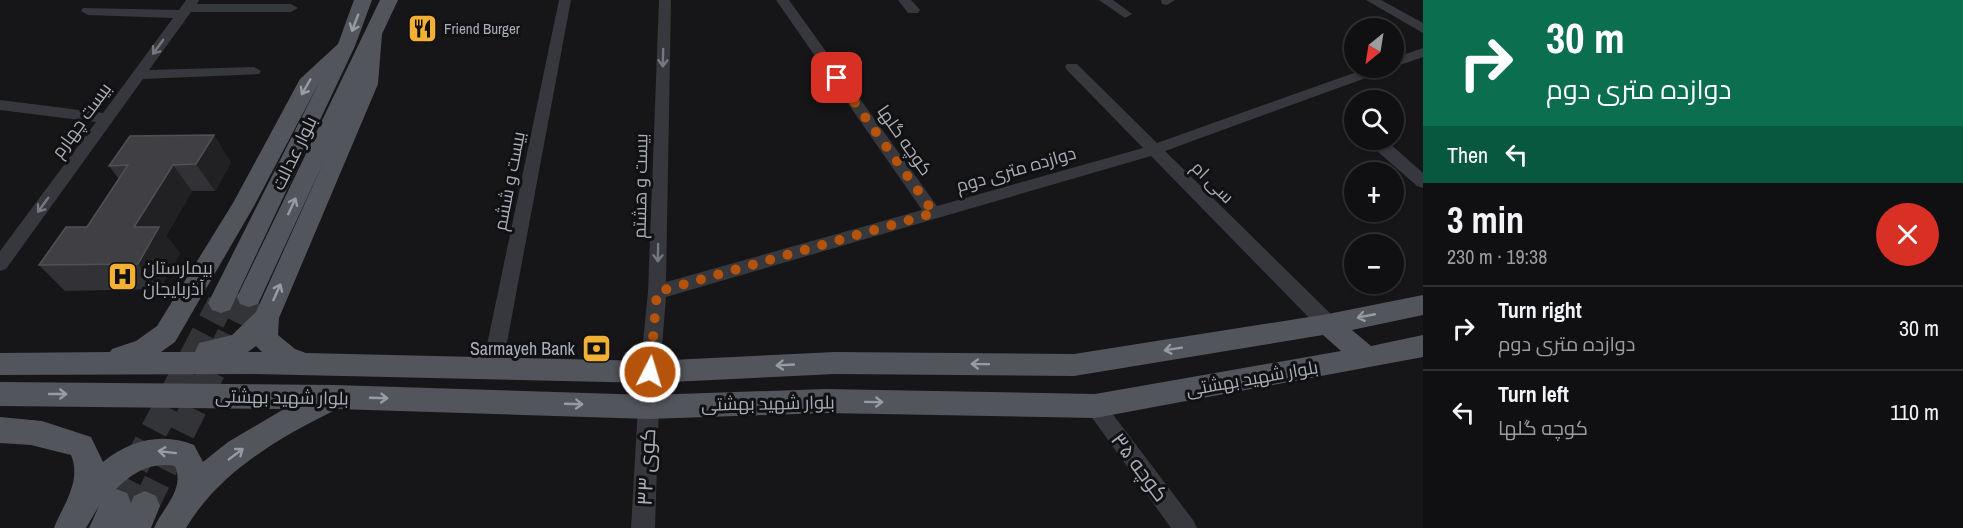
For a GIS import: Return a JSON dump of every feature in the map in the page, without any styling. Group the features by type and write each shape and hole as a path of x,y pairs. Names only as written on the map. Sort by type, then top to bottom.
{"main road":[{"name":"بلوار عدالت","path":"220,303 346,46 363,0"},
{"name":"بلوار عدالت","path":"249,297 389,0"},
{"path":"166,334 168,345 177,350 227,350 240,346 266,318 368,84 373,33"},
{"path":"84,363 130,355 156,342 166,334 238,216 310,79 346,46"},
{"name":"بلوار شهید بهشتی","path":"0,364 308,365 650,372 836,363 1074,365 1328,324 1423,305"},
{"path":"266,318 265,339 286,357 308,365"},
{"path":"1328,324 1366,358"},
{"name":"بلوار شهید بهشتی","path":"0,394 334,397 650,406 825,401 1095,406 1422,347"},
{"path":"169,528 180,506 231,458 286,420 334,397"},
{"path":"0,430 39,433 81,446 90,465 85,499"},
{"path":"69,528 85,499 116,470 131,459 153,451 164,450 184,454 194,476 192,493"}],"street":[{"name":"بیست و ششم","path":"492,369 565,0"},
{"name":"بیست و هشتم","path":"650,372 657,292 664,0"},
{"name":"کوچه گلها","path":"782,0 934,213"},
{"path":"1105,0 1125,14"},
{"path":"1372,0 1423,29"},
{"path":"1390,0 1423,18"},
{"path":"88,11 188,7 291,8"},
{"name":"بیست چهارم","path":"0,264 188,7"},
{"path":"1404,59 1423,52"},
{"name":"سی ام","path":"1072,67 1328,324"},
{"path":"138,75 254,71"},
{"name":"دوازده متری دوم","path":"657,292 1153,150 1352,78"},
{"path":"0,105 107,118"},
{"path":"1387,150 1423,182"},
{"name":"کوی ۳۳","path":"643,528 650,372"},
{"name":"کوچه ۳۵","path":"1095,406 1185,528"}],"building":[{"path":"214,135 196,164 173,165 134,227 159,227 138,264 39,265 66,227 87,227 128,165 109,166 130,136"}],"tunnel":[{"path":"145,506 249,297"},
{"path":"116,503 221,303"}],"place":[{"name":"Friend Burger","path":"423,28"},
{"name":"بیمارستان آذربایجان","path":"122,277"},
{"name":"Sarmayeh Bank","path":"596,348"}],"route":[{"path":"650,372 657,292 934,213 837,78"}]}
